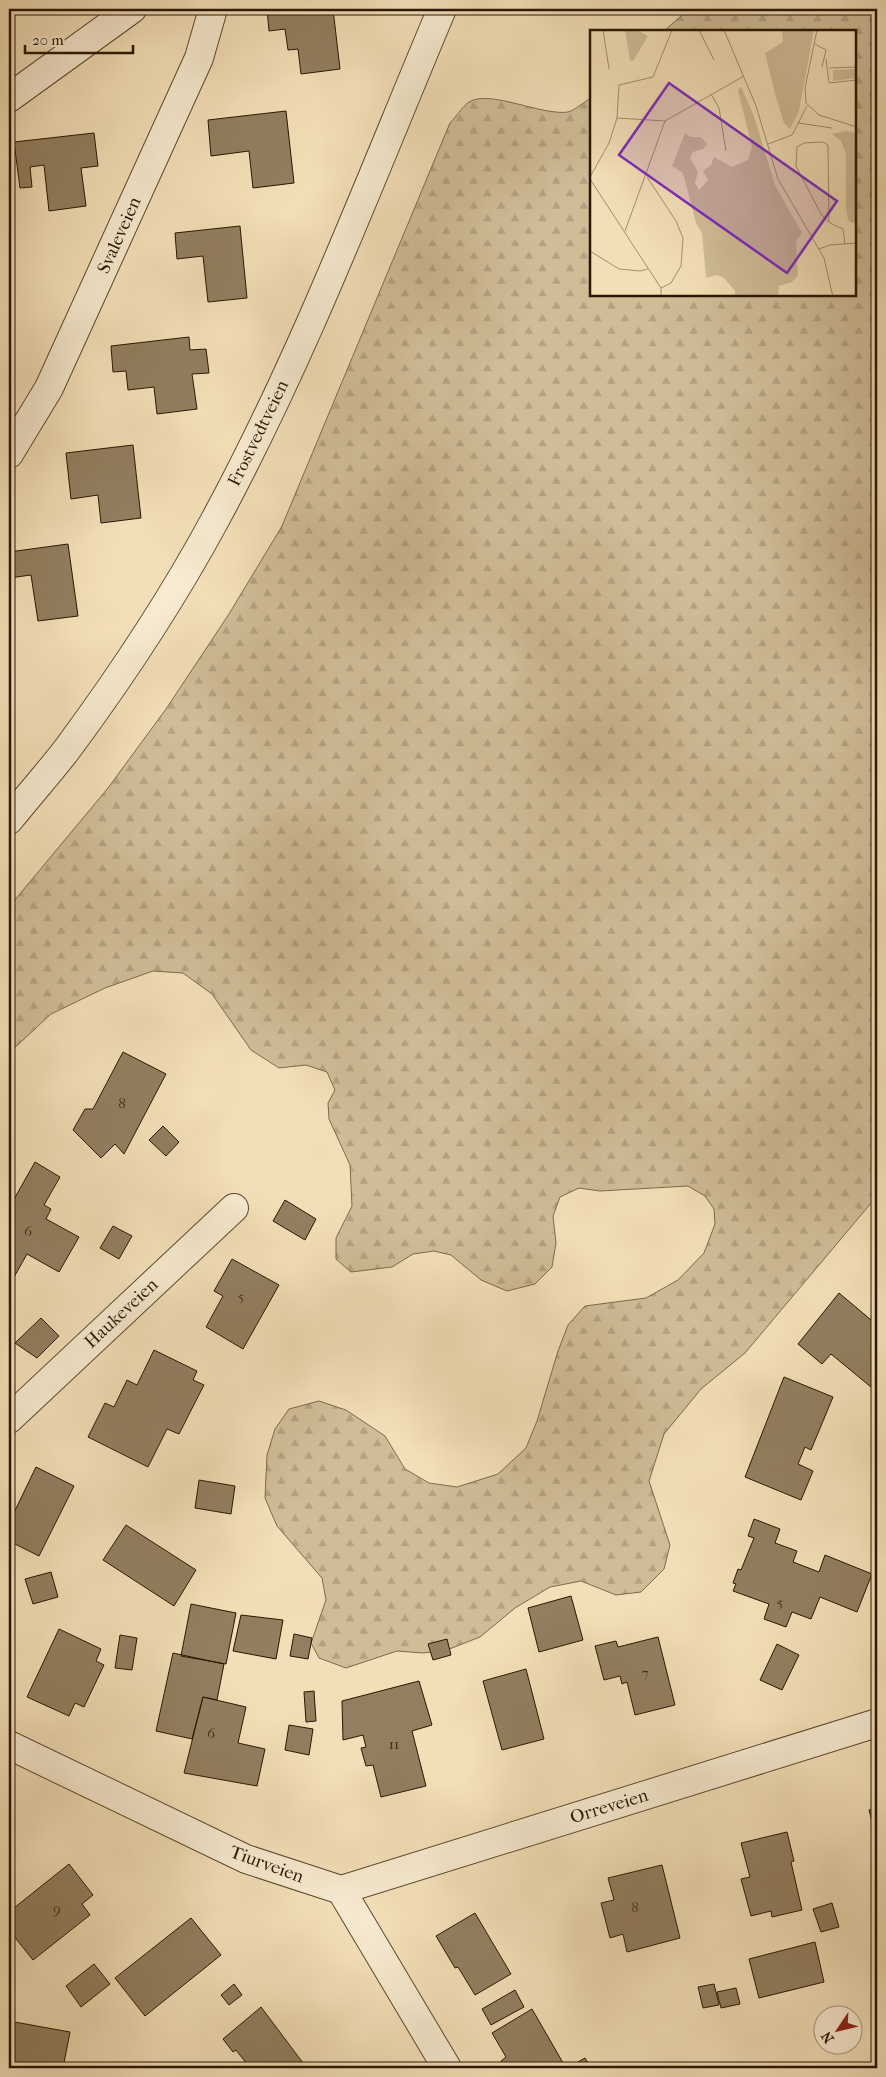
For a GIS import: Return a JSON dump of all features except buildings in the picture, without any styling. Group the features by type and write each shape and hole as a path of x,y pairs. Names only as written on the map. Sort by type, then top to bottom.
{"street":[{"path":"9,98 132,9"},
{"name":"Svaleveien","path":"9,454 49,388 199,58 213,9"},
{"name":"Frostvedtveien","path":"9,820 66,750 117,679 160,614 216,518 305,336 442,9"},
{"name":"Haukeveien","path":"9,1419 234,1208"},
{"name":"Orreveien","path":"341,1890 877,1723"},
{"name":"Tiurveien","path":"9,1745 246,1859 341,1890"},
{"path":"341,1890 447,2068"}],"green space":[{"path":"689,9 877,9 877,1196 745,1353 701,1389 664,1434 649,1481 670,1545 664,1569 641,1592 616,1595 581,1581 550,1587 515,1608 480,1637 447,1650 423,1653 397,1651 346,1668 319,1658 311,1643 326,1600 322,1578 277,1526 265,1498 267,1455 275,1429 289,1409 319,1401 346,1410 385,1436 405,1469 429,1483 457,1487 498,1474 526,1448 537,1421 558,1351 568,1325 585,1306 646,1298 678,1280 704,1253 715,1224 714,1209 705,1196 688,1186 600,1191 579,1188 560,1197 553,1216 556,1243 552,1267 535,1284 507,1291 481,1280 451,1255 434,1251 413,1254 392,1267 351,1272 336,1259 336,1238 352,1206 350,1165 329,1119 328,1103 335,1090 327,1072 306,1065 279,1068 251,1050 212,994 183,973 153,971 105,988 51,1014 9,1053 9,907 108,788 166,709 229,614 282,526 450,123 469,102 478,99 489,99 544,110 568,112 590,99 590,296 856,296 856,30 665,30"}]}
